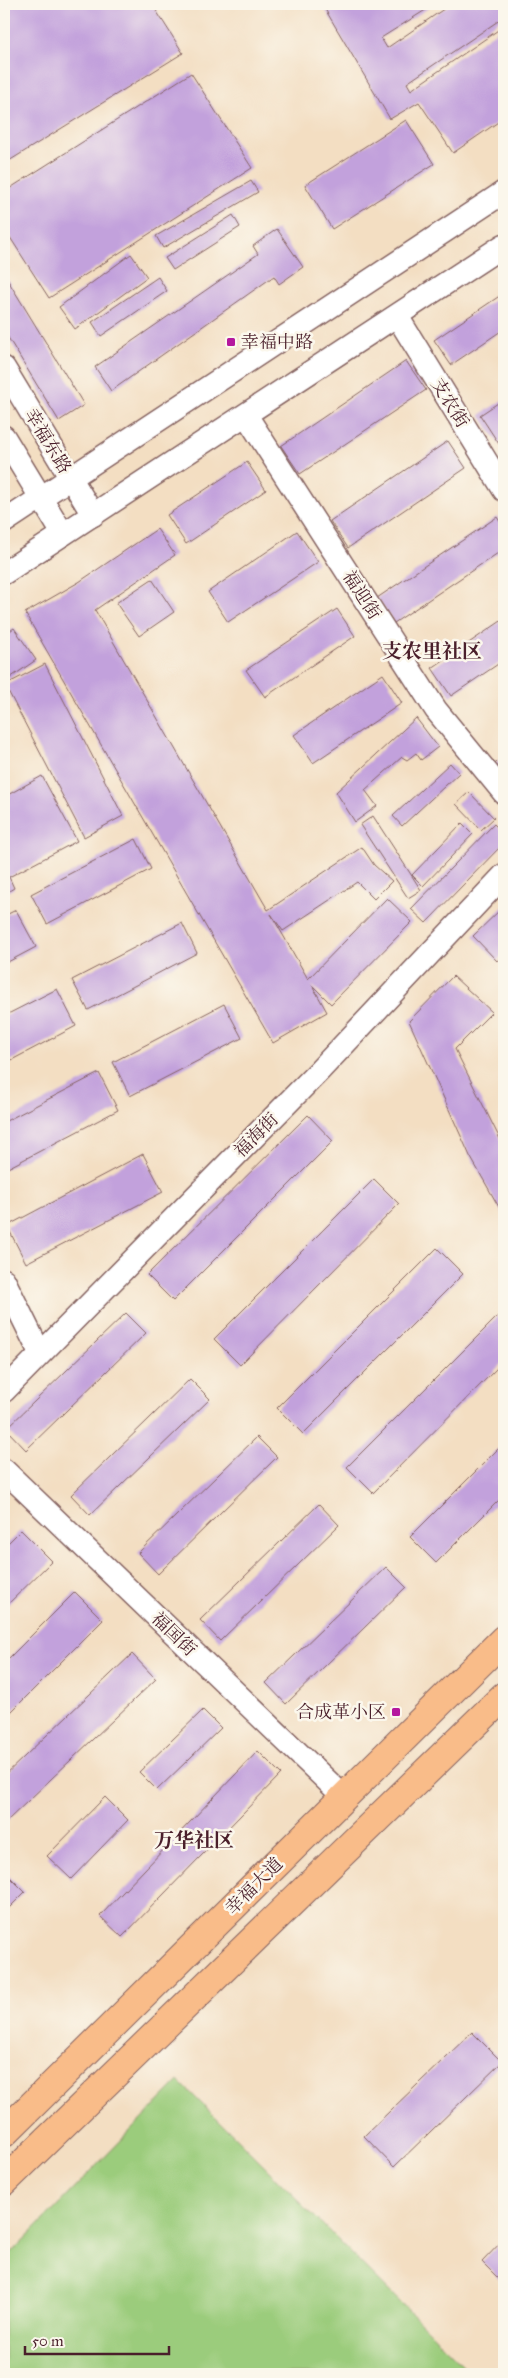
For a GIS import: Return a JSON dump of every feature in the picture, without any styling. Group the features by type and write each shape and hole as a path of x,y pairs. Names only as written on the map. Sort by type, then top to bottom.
{"main road":[{"name":"幸福大道","path":"4,2133 504,1639"},
{"path":"4,2182 504,1696"}],"street":[{"path":"4,522 504,192"},
{"path":"4,573 504,245"},
{"name":"支农街","path":"397,316 504,490"},
{"name":"幸福东路","path":"4,368 92,515"},
{"name":"福迎街","path":"246,415 436,710 504,793"},
{"name":"幸福东路","path":"4,436 63,534"},
{"name":"福海街","path":"4,1391 319,1071 504,875"},
{"path":"4,1280 40,1354"},
{"name":"福国街","path":"4,1470 344,1797"}],"green space":[{"path":"179,2081 464,2366 454,2374 4,2374 4,2260"}],"building":[{"path":"4,4 152,4 183,53 4,164"},
{"path":"322,4 435,4 381,38 387,48 451,4 504,4 504,17 407,83 411,90 504,26 504,118 453,153 419,102 390,119"},
{"path":"191,73 252,168 49,298 4,228 4,192"},
{"path":"406,120 434,164 332,229 305,185"},
{"path":"251,181 258,192 163,248 156,236"},
{"path":"233,215 240,227 173,270 165,258"},
{"path":"277,229 303,267 279,284 274,276 111,391 95,367 258,254 253,246"},
{"path":"131,254 147,277 75,329 59,307"},
{"path":"4,274 84,405 59,421 4,331"},
{"path":"158,277 167,291 101,336 92,322"},
{"path":"504,293 504,329 451,365 434,340"},
{"path":"406,361 426,390 300,474 281,446"},
{"path":"504,399 504,441 499,444 480,415"},
{"path":"448,441 466,468 348,548 330,521"},
{"path":"247,462 266,490 186,544 167,515"},
{"path":"497,517 504,528 504,549 394,623 377,598"},
{"path":"157,529 175,555 95,610 268,910 362,847 374,865 392,881 374,899 357,882 283,931 271,914 308,979 387,898 412,922 331,1004 312,985 327,1012 273,1043 25,613 79,582"},
{"path":"297,531 318,562 228,622 208,592"},
{"path":"152,579 174,612 139,636 116,603"},
{"path":"337,609 355,636 265,697 246,670"},
{"path":"504,619 504,660 451,696 432,668"},
{"path":"14,628 36,660 4,682 4,635"},
{"path":"45,664 123,816 84,837 5,685"},
{"path":"383,674 402,703 313,763 294,735"},
{"path":"416,718 438,747 421,760 416,753 407,760 402,757 365,790 377,806 355,822 336,792"},
{"path":"504,755 504,774 495,764"},
{"path":"450,763 459,773 402,826 393,816"},
{"path":"42,776 77,841 9,877 14,888 4,894 4,820 8,817 4,809 4,797"},
{"path":"469,792 494,818 481,830 456,804"},
{"path":"373,816 421,890 408,898 360,825"},
{"path":"462,823 473,834 423,886 412,875"},
{"path":"494,824 504,834 504,843 426,923 411,909"},
{"path":"136,839 151,869 47,924 31,894"},
{"path":"504,906 504,953 497,961 473,936"},
{"path":"16,910 36,947 4,964 4,916"},
{"path":"182,923 197,953 88,1010 72,980"},
{"path":"453,976 492,1012 455,1049 504,1147 504,1216 470,1156 409,1021"},
{"path":"57,989 76,1026 4,1064 4,1016"},
{"path":"224,1004 242,1038 130,1096 113,1062"},
{"path":"99,1073 118,1110 4,1170 4,1122"},
{"path":"308,1115 333,1141 173,1301 147,1275"},
{"path":"143,1154 163,1192 26,1263 7,1226"},
{"path":"374,1179 399,1204 240,1365 214,1339"},
{"path":"437,1248 463,1274 303,1434 277,1408"},
{"path":"504,1310 504,1361 373,1493 347,1467"},
{"path":"126,1313 146,1333 26,1450 6,1429"},
{"path":"190,1379 210,1399 90,1515 71,1495"},
{"path":"257,1437 277,1457 158,1574 138,1553"},
{"path":"504,1443 504,1495 436,1563 410,1537"},
{"path":"319,1504 339,1525 220,1641 200,1620"},
{"path":"21,1530 52,1561 4,1608 4,1547"},
{"path":"386,1567 406,1587 286,1704 266,1683"},
{"path":"75,1592 103,1620 4,1719 4,1663"},
{"path":"132,1654 156,1679 8,1820 4,1816 4,1776"},
{"path":"203,1710 221,1728 157,1790 139,1772"},
{"path":"258,1751 281,1774 122,1937 100,1916"},
{"path":"105,1797 128,1820 71,1879 47,1856"},
{"path":"4,1871 25,1892 4,1913"},
{"path":"472,2032 502,2062 394,2167 364,2136"},
{"path":"504,2239 504,2284 482,2262"}],"place":[{"name":"幸福中路","path":"231,342"},
{"name":"合成革小区","path":"396,1712"}],"district":[{"name":"支农里社区","path":"432,651"},
{"name":"万华社区","path":"194,1840"}]}
